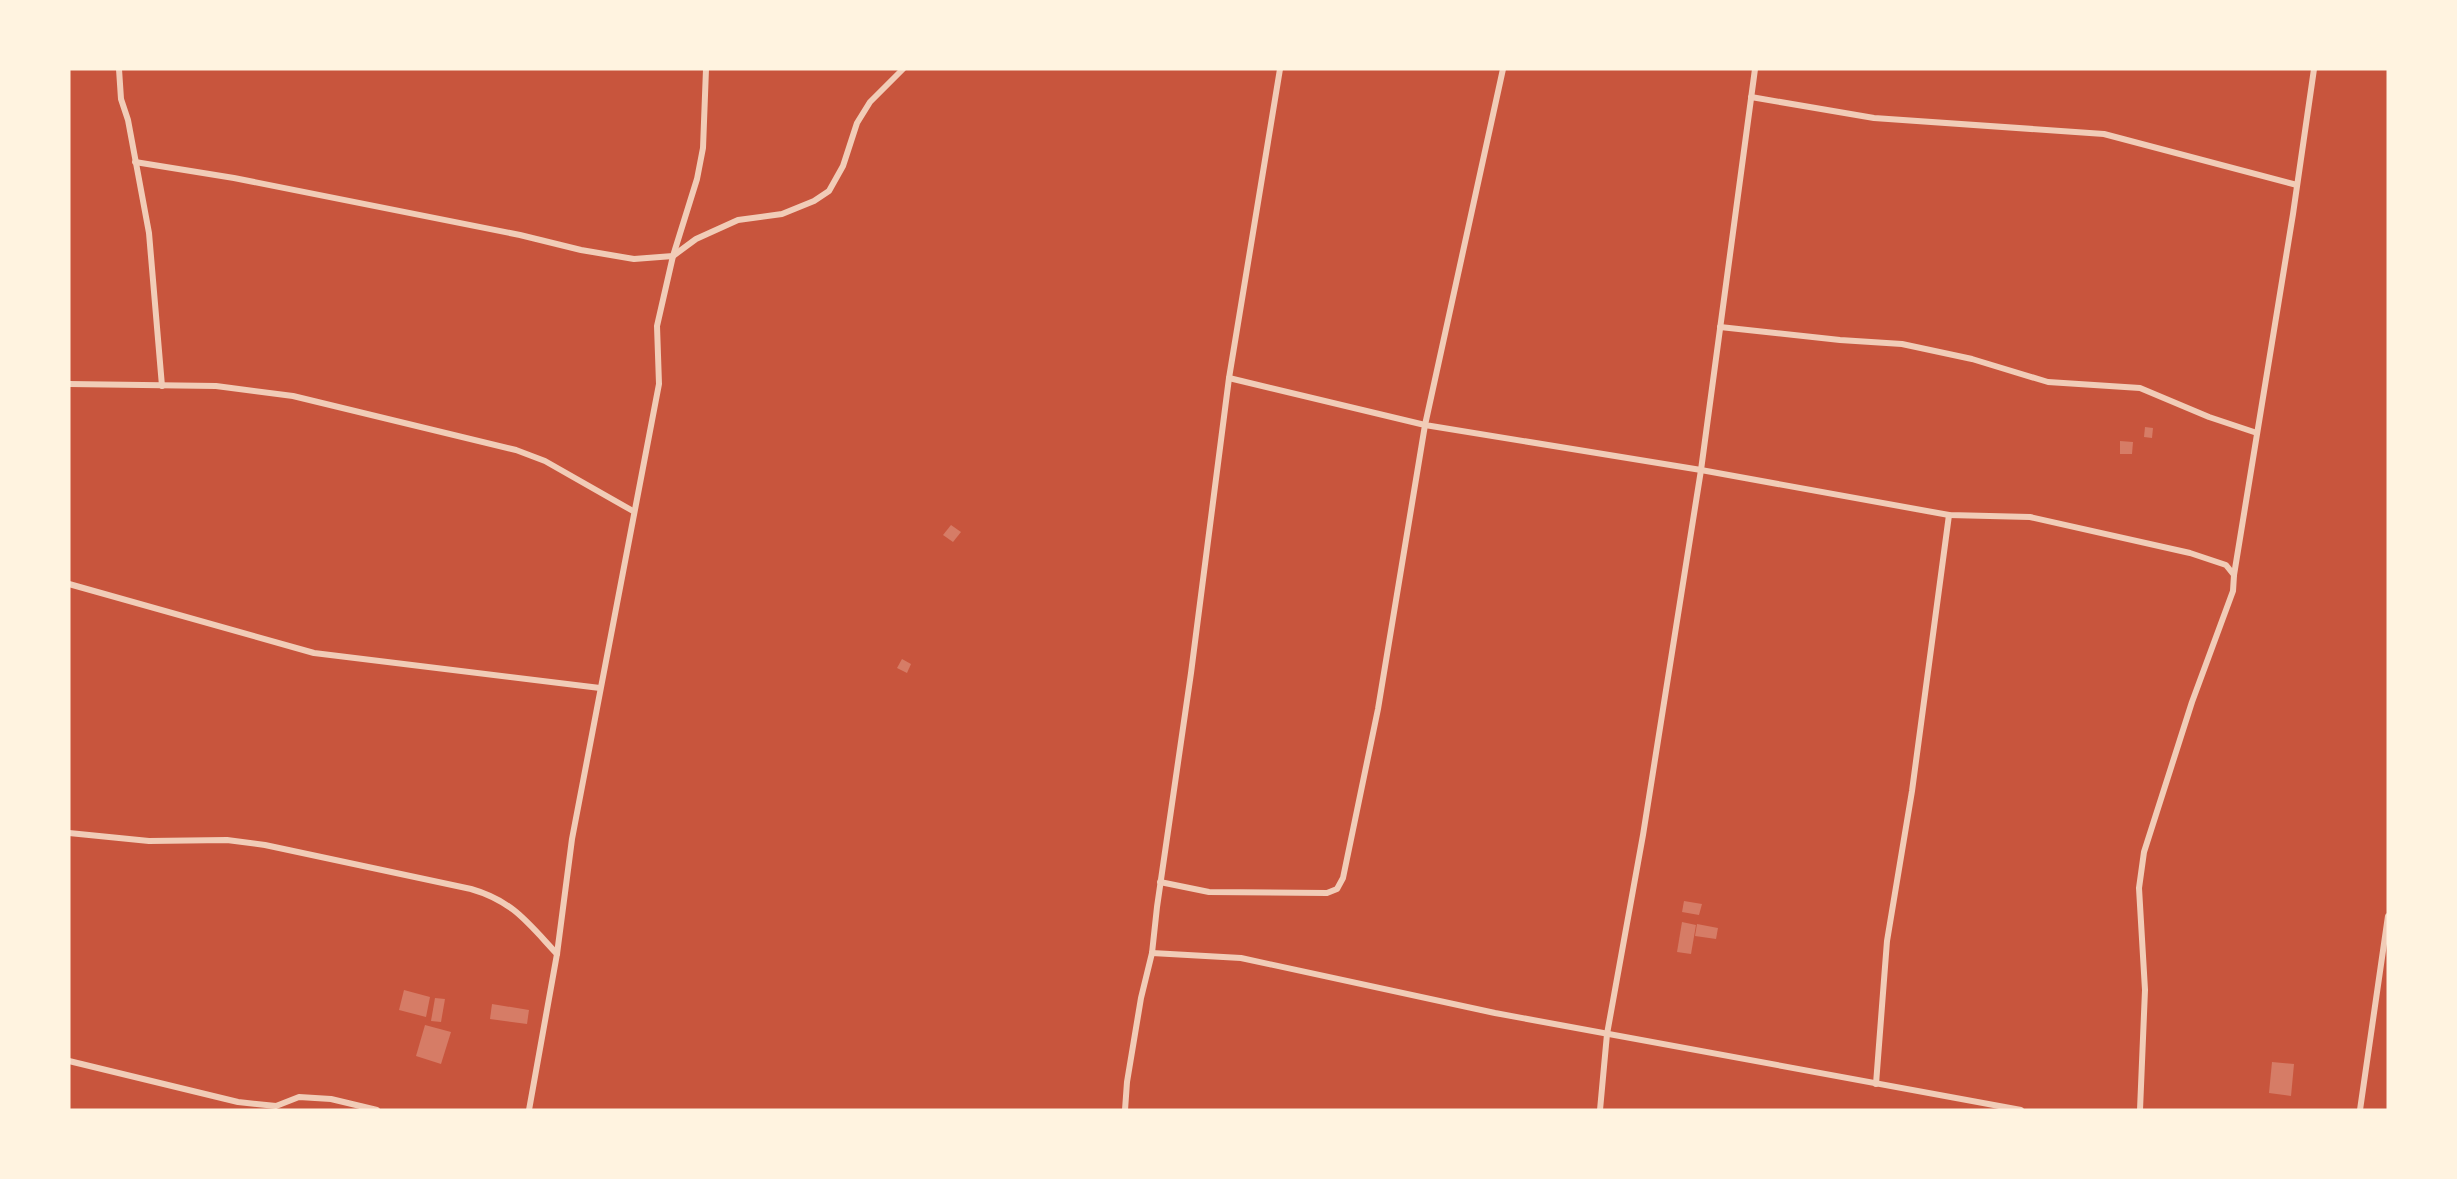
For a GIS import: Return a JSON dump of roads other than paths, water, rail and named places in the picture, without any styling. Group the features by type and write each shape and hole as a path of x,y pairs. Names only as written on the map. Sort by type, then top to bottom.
{"street":[{"path":"119,69 121,99 128,120 149,233 162,386"},
{"path":"529,1110 557,954 572,839 659,384 657,326 673,255 697,179 703,148 706,69"},
{"path":"135,162 234,178 520,235 581,250 634,259 673,255 696,239 738,220 782,214 814,201 829,191 843,166 857,123 870,102 903,69"},
{"path":"1125,1110 1127,1082 1141,998 1152,953 1229,378 1280,69"},
{"path":"1160,882 1209,892 1328,893 1337,889 1343,879 1378,709 1425,425 1503,69"},
{"path":"1600,1110 1607,1034 1643,835 1701,470 1755,69"},
{"path":"2140,1110 2145,990 2139,888 2144,852 2192,702 2233,591 2314,69"},
{"path":"1750,97 1875,118 2104,134 2297,185"},
{"path":"1720,327 1902,344 1972,359 2048,382 2140,388 2209,417 2258,433"},
{"path":"1229,378 1425,425 1701,470 1948,515 2030,517 2190,553 2226,565 2234,575"},
{"path":"69,384 216,386 293,396 516,450 545,461 633,511"},
{"path":"1876,1084 1887,941 1912,791 1948,515"},
{"path":"69,584 314,653 600,688"},
{"path":"69,833 149,841 227,840 471,889 500,899 514,908 557,954"},
{"path":"2360,1110 2388,916"},
{"path":"1152,953 1241,958 1495,1013 2021,1110"},
{"path":"69,1061 238,1102 276,1106 300,1097 331,1099 377,1110"}]}
